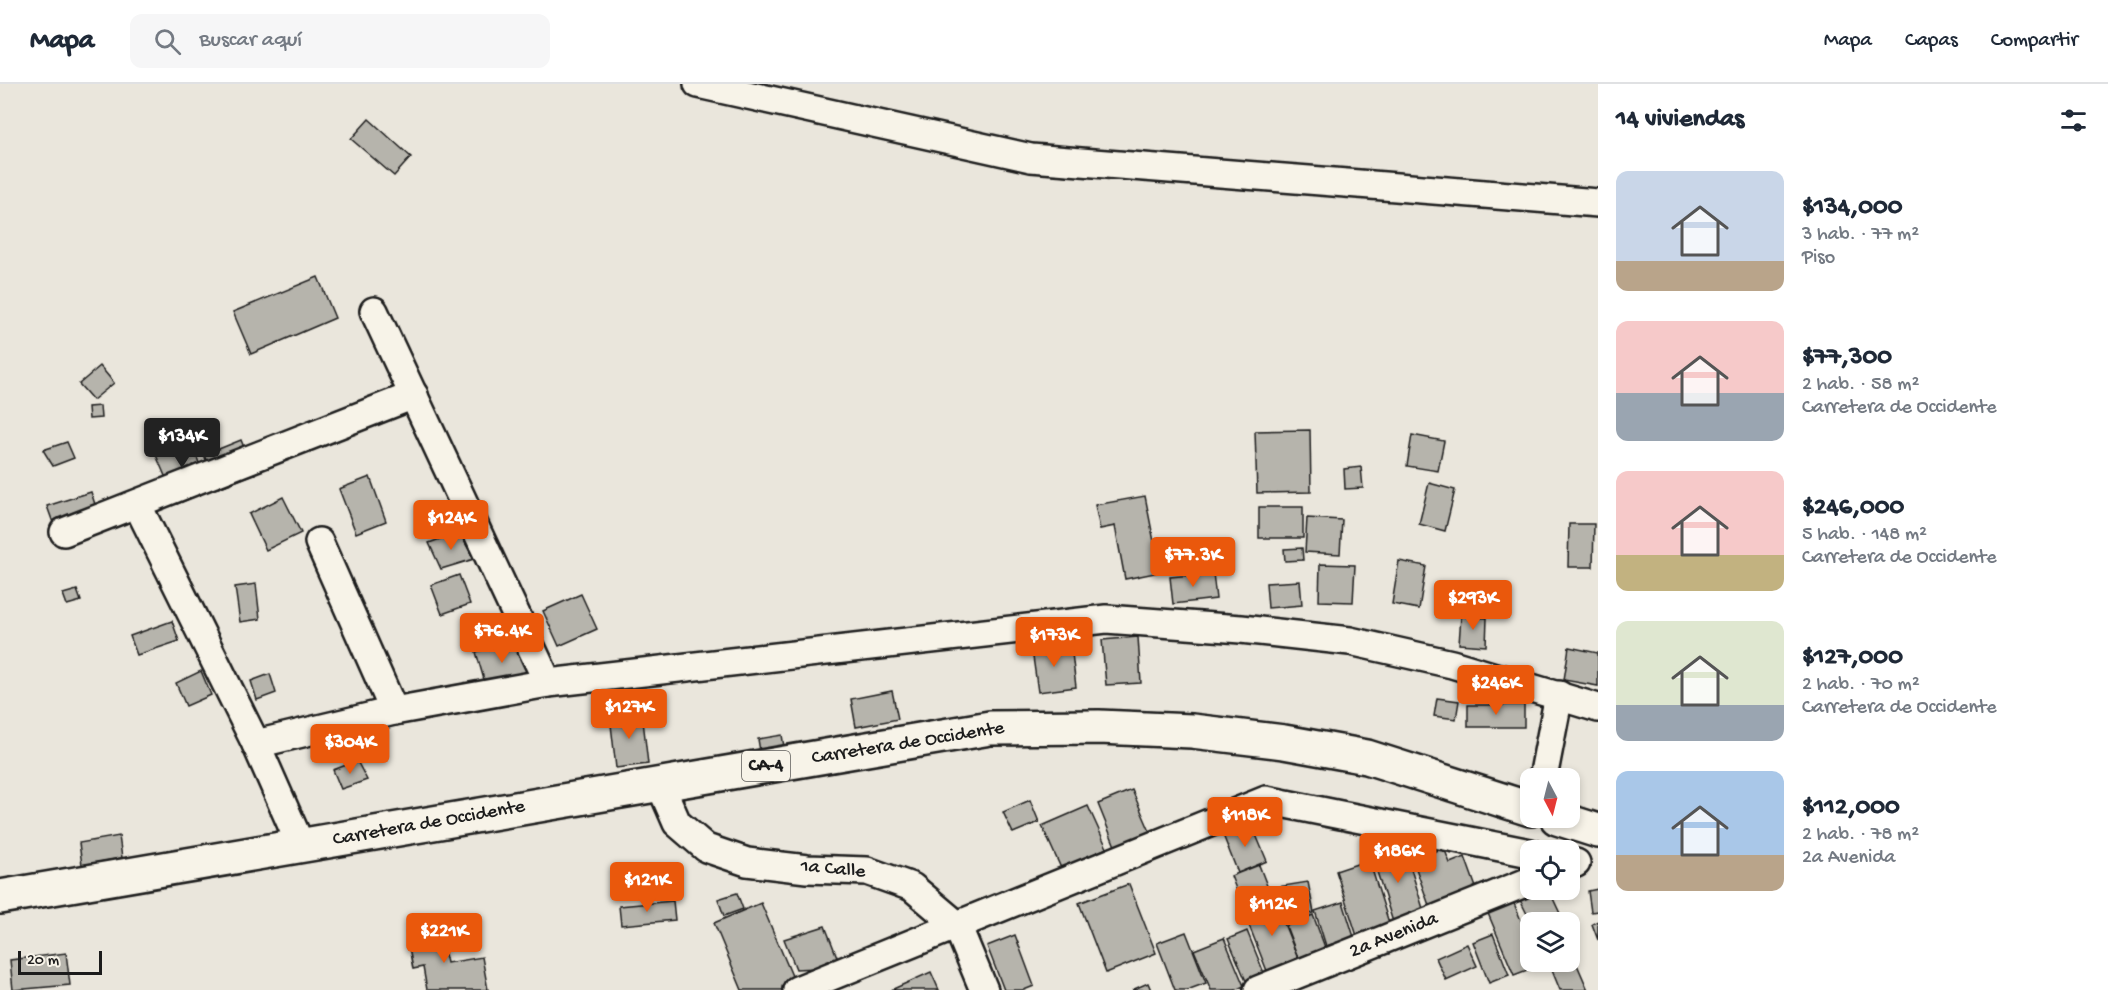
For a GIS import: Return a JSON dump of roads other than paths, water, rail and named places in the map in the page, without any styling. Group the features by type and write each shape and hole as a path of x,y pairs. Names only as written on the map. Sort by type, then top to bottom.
{"main road":[{"name":"Carretera de Occidente","path":"0,897 990,728 1099,727 1192,731 1284,742 1367,757 1520,806"},
{"path":"1580,825 1598,831"}],"street":[{"path":"698,84 1031,158 1598,203"},
{"path":"374,311 548,683"},
{"path":"64,532 414,395"},
{"path":"137,504 256,744 301,846"},
{"path":"319,542 394,711"},
{"path":"256,744 394,711 548,683 1106,619 1241,629 1350,641 1452,664 1598,708"},
{"path":"1545,768 1559,695"},
{"name":"1a Calle","path":"660,784 677,823 706,848 747,862 807,869 867,871 912,887 957,925 984,990"},
{"path":"797,990 1266,800 1520,851"},
{"name":"2a Avenida","path":"1258,990 1520,885"}]}
